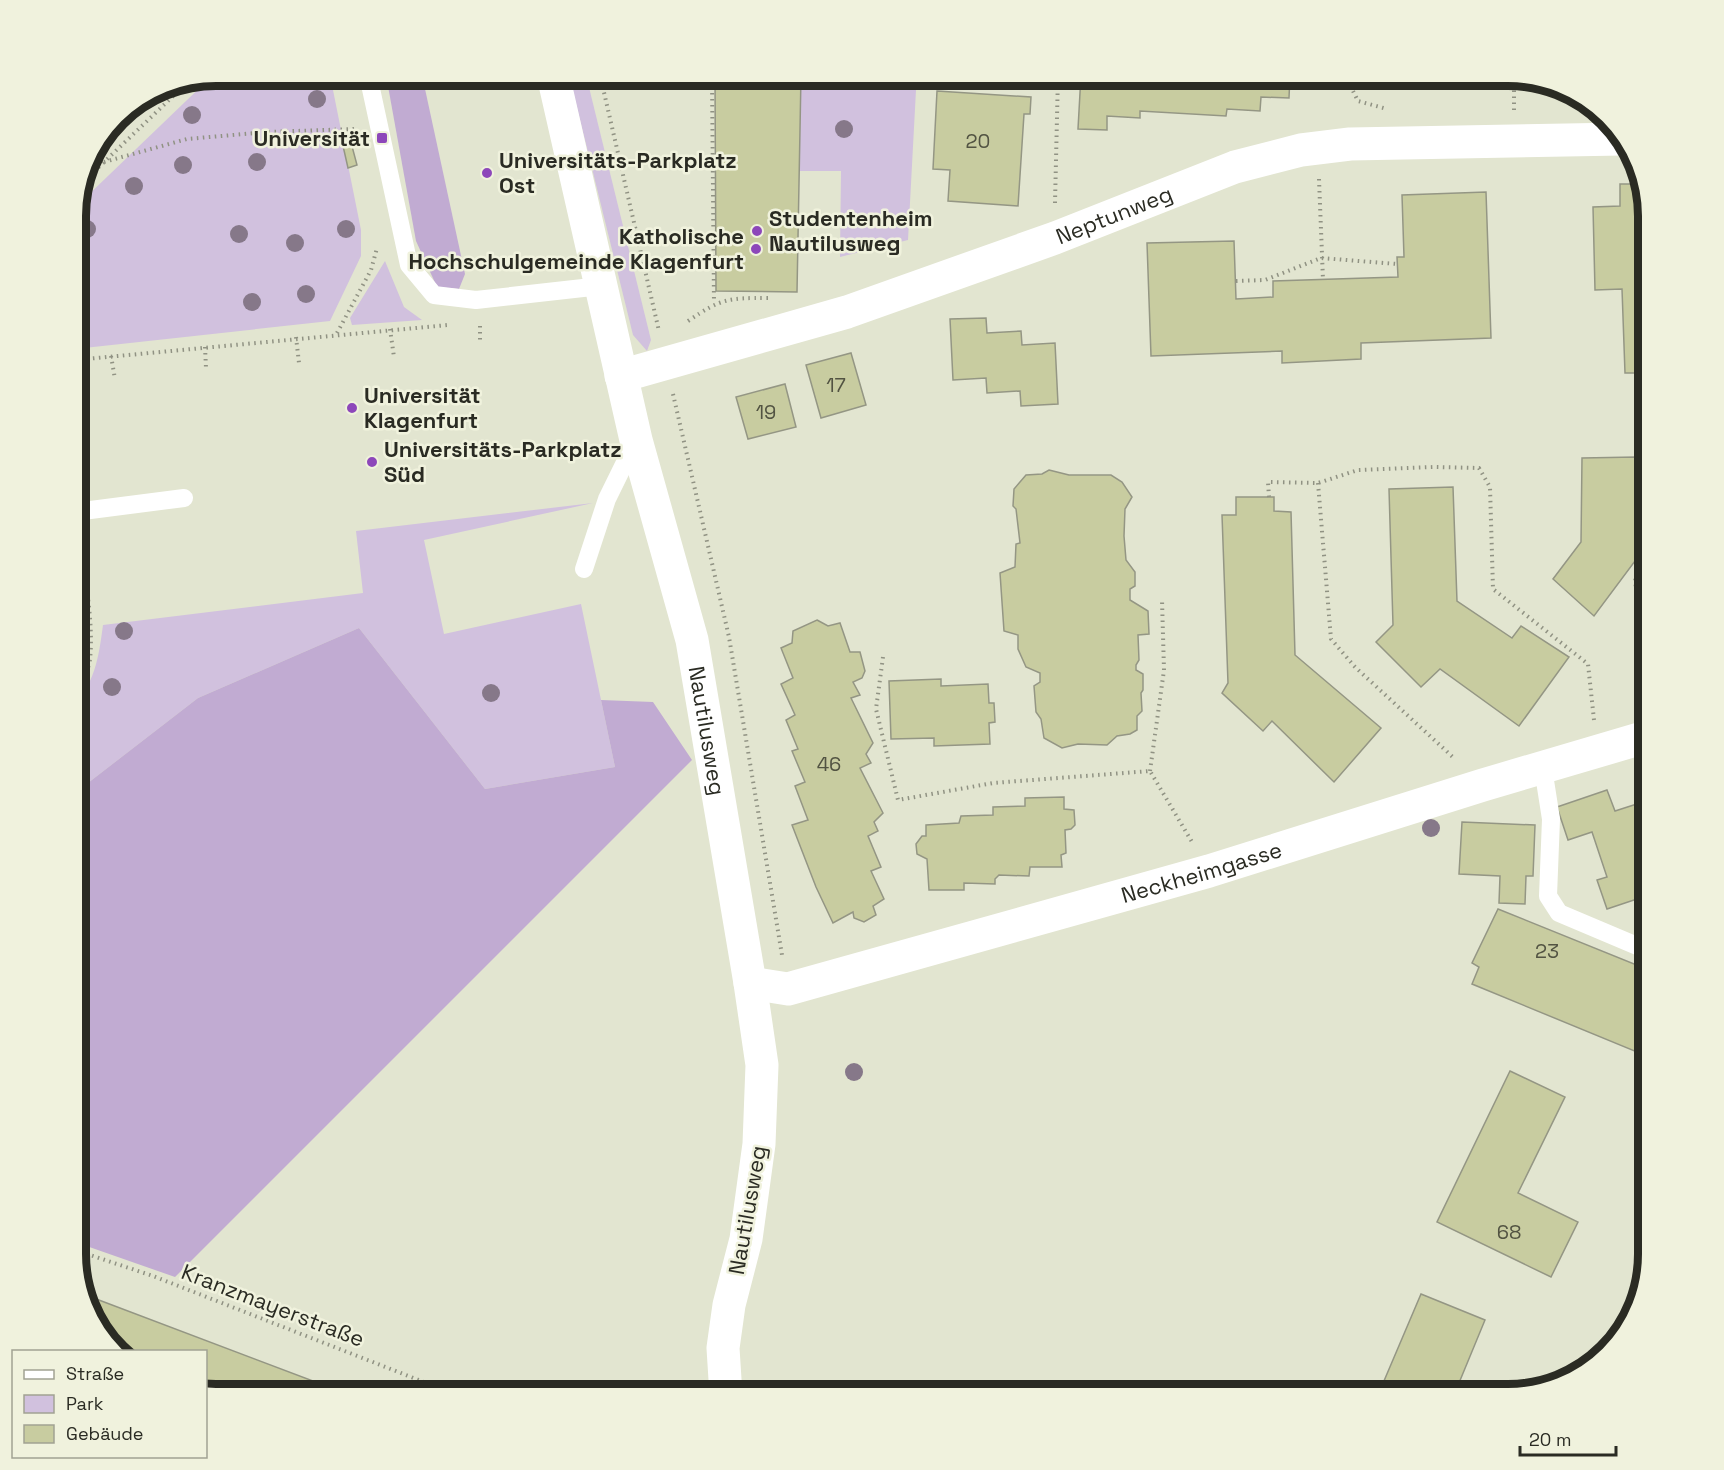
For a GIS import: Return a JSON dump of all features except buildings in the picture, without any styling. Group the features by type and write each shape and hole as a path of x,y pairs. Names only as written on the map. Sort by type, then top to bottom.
{"street":[{"name":"Nautilusweg","path":"556,86 636,441 692,640 762,1065 759,1144 746,1239 729,1305 723,1348 725,1384"},
{"name":"Neptunweg","path":"621,376 847,312 1055,238 1235,167 1301,150 1350,144 1397,142 1614,139"},
{"name":"Neckheimgasse","path":"750,983 788,989 1209,871 1638,739"}],"lane":[{"path":"370,86 409,265 434,295 476,300 601,286"},
{"path":"584,569 607,499 636,441"},
{"path":"86,511 184,498"},
{"path":"1543,768 1551,819 1548,897 1559,913 1638,946"}],"path":[{"path":"603,86 666,364"},
{"path":"712,86 714,303"},
{"path":"1055,238 1058,86"},
{"path":"1350,86 1358,101 1398,112 1397,142"},
{"path":"93,172 179,91"},
{"path":"352,118 357,139"},
{"path":"104,162 188,139 267,132 354,129"},
{"path":"1318,148 1323,280"},
{"path":"337,334 371,270 377,251 377,241"},
{"path":"1236,281 1265,280 1321,258 1397,264"},
{"path":"480,322 480,344"},
{"path":"86,359 457,324"},
{"path":"390,329 394,357"},
{"path":"296,338 299,363"},
{"path":"205,346 206,368"},
{"path":"111,356 115,379"},
{"path":"1269,497 1269,482 1318,483 1358,470 1479,468 1490,488 1492,590 1588,664 1597,752"},
{"path":"1318,483 1331,639 1355,667 1483,785"},
{"path":"1638,572 1635,575 1638,615"},
{"path":"86,592 90,627 90,660 86,671"},
{"path":"1162,600 1164,670 1150,771 1209,871"},
{"path":"883,657 876,709 898,800 993,783 1150,771"},
{"name":"Kranzmayerstraße","path":"86,1254 153,1276 429,1384"}],"green space":[{"path":"332,86 361,230 361,256 330,321 86,348 87,196 201,87"},
{"path":"572,86 589,86 651,340 647,351 633,335"},
{"path":"801,86 915,86 908,240 840,257 841,171 799,171"},
{"path":"385,261 404,307 422,320 352,325 350,318"},
{"path":"593,503 424,540 444,634 581,604 615,767 485,789 359,628 198,698 86,785 86,688 96,665 103,625 363,593 356,531"}],"shaded area":[{"path":"388,86 424,86 465,274 459,289 437,287 416,241"},
{"path":"359,628 485,789 615,767 601,700 653,702 692,760 175,1277 86,1246 86,785 198,698"}],"place":[{"name":"Universität","path":"382,138"},
{"name":"Universitäts-Parkplatz Ost","path":"487,173"},
{"name":"Studentenheim Nautilusweg","path":"757,231"},
{"name":"Katholische Hochschulgemeinde Klagenfurt","path":"756,249"},
{"name":"Universität Klagenfurt","path":"352,408"},
{"name":"Universitäts-Parkplatz Süd","path":"372,462"}]}
